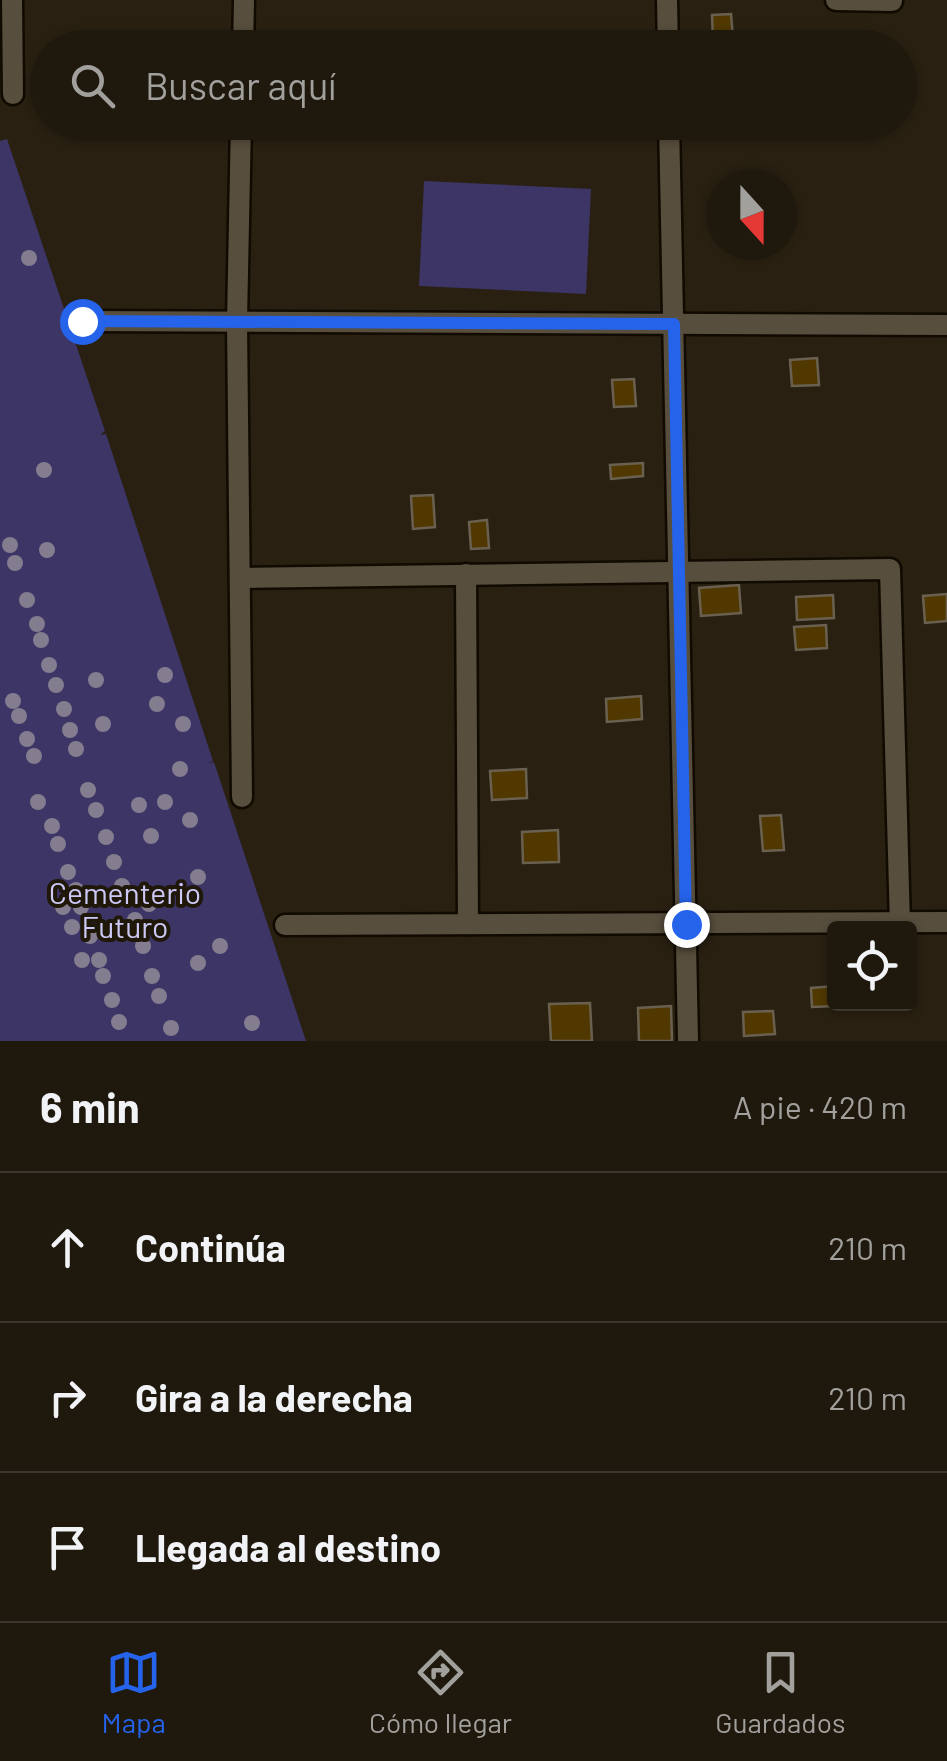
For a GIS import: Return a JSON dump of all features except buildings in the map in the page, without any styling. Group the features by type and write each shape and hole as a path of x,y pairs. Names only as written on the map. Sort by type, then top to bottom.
{"street":[{"path":"12,0 12,94"},
{"path":"243,30 244,0"},
{"path":"667,0 668,30"},
{"path":"836,0 892,1"},
{"path":"241,140 238,322 242,797"},
{"path":"669,140 688,1041"},
{"path":"82,321 947,325"},
{"path":"240,578 890,568 900,921"},
{"path":"466,574 468,924"},
{"path":"917,924 947,922"},
{"path":"285,924 827,925"}],"green space":[{"name":"Cementerio Futuro","path":"7,139 105,431 100,435 106,434 213,761 208,763 214,762 306,1041 0,1041 0,141"},
{"path":"424,181 591,189 586,294 419,286"}],"route":[{"path":"82,321 674,324 686,924"}]}
